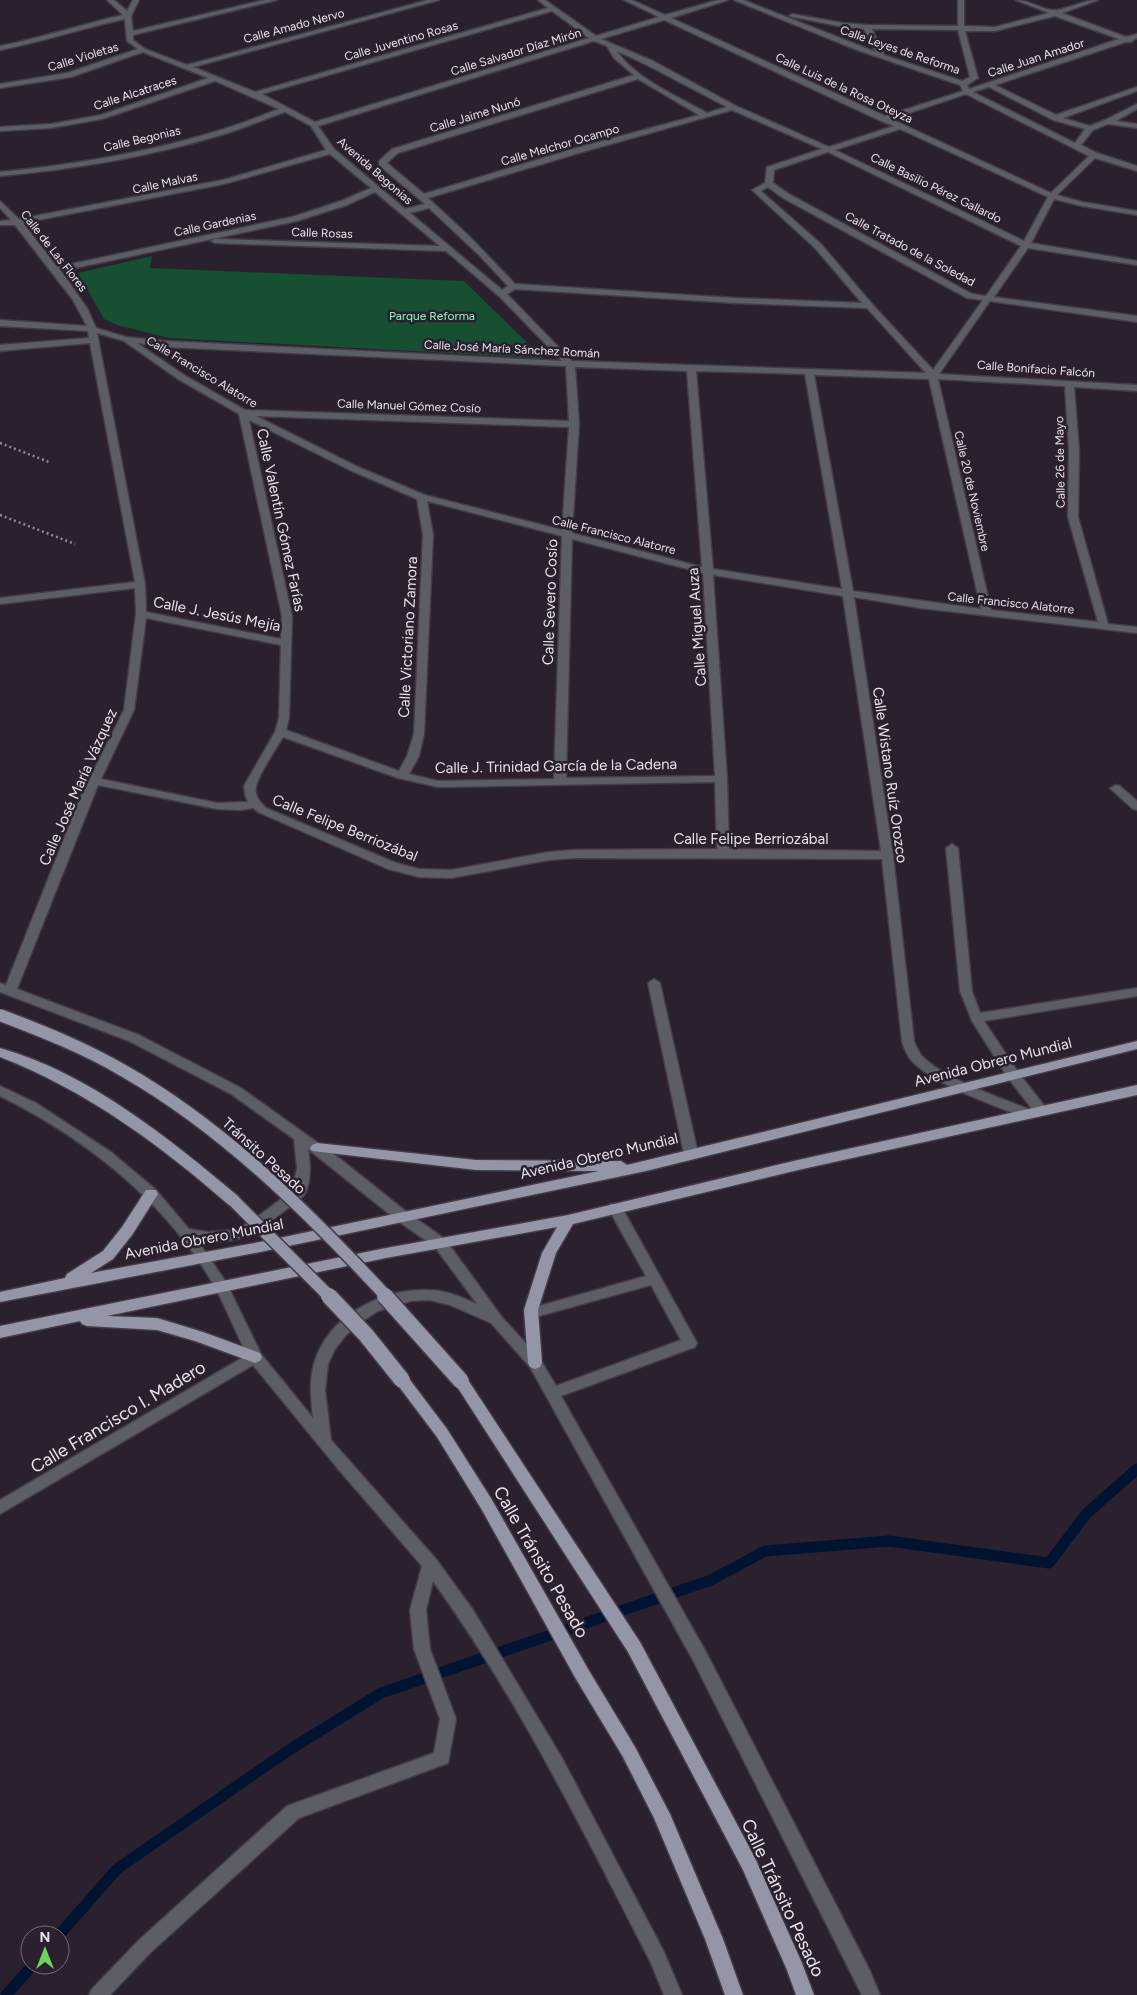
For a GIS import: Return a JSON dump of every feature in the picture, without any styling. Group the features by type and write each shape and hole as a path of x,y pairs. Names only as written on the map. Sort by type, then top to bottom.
{"main road":[{"name":"Tránsito Pesado","path":"0,1016 85,1050 140,1079 203,1123 275,1186 346,1254 406,1317 461,1381"},
{"name":"Avenida Obrero Mundial","path":"0,1297 260,1247 646,1166 1137,1045"},
{"name":"Calle Tránsito Pesado","path":"0,1052 58,1076 100,1098 172,1149 234,1201 321,1287 366,1335 442,1433 487,1505 582,1674 629,1752 661,1814 714,1939 734,1995"},
{"path":"0,1332 440,1243 568,1220 1137,1090"},
{"path":"317,1148 357,1151 405,1159 499,1166 646,1166"},
{"path":"65,1283 108,1256 151,1194"},
{"path":"534,1363 532,1313 540,1278 549,1253 568,1220"},
{"path":"70,1318 157,1324 198,1336 255,1357"},
{"name":"Calle Tránsito Pesado","path":"461,1381 634,1647 749,1864 806,1995"}],"street":[{"path":"110,0 128,16"},
{"path":"136,0 128,16 128,34 274,0"},
{"name":"Calle Amado Nervo","path":"186,67 436,0"},
{"name":"Calle Basilio Pérez Gallardo","path":"541,0 596,39 650,63 733,108 827,149 1026,246 1137,264"},
{"name":"Calle Luis de la Rosa Oteyza","path":"627,0 1052,196 1082,204 1137,213"},
{"name":"Calle Salvador Díaz Mirón","path":"314,125 726,0"},
{"name":"Calle Leyes de Reforma","path":"737,0 859,49 963,84 967,92 1094,155 1137,169"},
{"path":"961,0 961,27 974,78 963,84"},
{"path":"1019,0 1137,43"},
{"path":"771,14 867,27 995,29 1095,0"},
{"name":"Calle Juventino Rosas","path":"254,94 553,9"},
{"path":"0,48 32,42 78,27 128,16"},
{"path":"867,27 881,55"},
{"name":"Avenida Begonias","path":"128,34 130,41 143,50 254,94 314,125 331,151 502,294 570,364"},
{"name":"Calle Juan Amador","path":"884,119 1137,36"},
{"name":"Calle Basilio Pérez Gallardo","path":"610,46 614,54 639,76 705,115"},
{"name":"Calle Violetas","path":"0,86 68,75 143,50"},
{"name":"Calle Jaime Nunó","path":"513,286 491,261 423,197 382,163 395,151 639,76"},
{"name":"Calle Alcatraces","path":"0,129 51,126 102,117 216,78"},
{"path":"963,84 990,85 1056,118 1090,128"},
{"path":"1056,118 1137,89"},
{"path":"1077,145 1090,128 1108,122 1137,106"},
{"path":"705,115 733,108"},
{"name":"Calle Begonias","path":"0,174 39,170 131,154 218,133 285,109"},
{"name":"Calle Melchor Ocampo","path":"423,197 705,115"},
{"path":"1108,122 1137,126"},
{"path":"900,126 770,169 769,184 756,190 818,246 869,306 933,376 1026,246 1052,196 1094,155"},
{"name":"Calle Malvas","path":"0,223 18,222 224,182 331,151"},
{"name":"Calle Tratado de la Soledad","path":"769,184 786,196 970,296 987,300 1137,319"},
{"name":"Calle Gardenias","path":"55,270 311,214 358,198 376,189"},
{"name":"Calle de Las Flores","path":"0,203 18,222 55,270 91,327"},
{"path":"403,212 430,205"},
{"name":"Calle Rosas","path":"195,240 447,249"},
{"path":"502,294 513,286 614,291 819,306 869,306"},
{"path":"0,323 91,327"},
{"path":"0,348 91,327"},
{"name":"Calle José María Sánchez Román","path":"91,327 125,339 166,344 570,364 933,376"},
{"name":"Calle José María Vázquez","path":"5,989 94,781 129,710 141,614 140,584 91,327"},
{"name":"Calle Francisco Alatorre","path":"125,339 181,377 243,413 355,469 422,497 708,571 920,605 1137,630"},
{"name":"Calle Severo Cosío","path":"560,781 567,536 574,424 570,364"},
{"name":"Calle Miguel Auza","path":"691,369 708,571 724,853"},
{"name":"Calle Wistano Ruíz Orozco","path":"809,373 848,594 887,854 910,1046 919,1060 964,1087 1035,1112"},
{"name":"Calle Bonifacio Falcón","path":"933,376 1137,388"},
{"name":"Calle 20 de Noviembre","path":"933,376 987,613"},
{"name":"Calle 26 de Mayo","path":"1069,384 1074,450 1073,517 1104,626"},
{"name":"Calle Manuel Gómez Cosío","path":"243,413 574,424"},
{"name":"Calle Valentín Gómez Farías","path":"243,413 287,616 284,718 280,732 250,786 250,796 254,804"},
{"name":"Calle Victoriano Zamora","path":"402,776 412,756 419,734 428,536 422,497"},
{"path":"0,601 140,584"},
{"name":"Calle J. Jesús Mejía","path":"141,614 287,643"},
{"name":"Calle J. Trinidad García de la Cadena","path":"280,732 402,776 438,784 721,779"},
{"name":"Calle Felipe Berriozábal","path":"94,781 217,806 241,807 254,804 262,810 392,866 419,873 451,874 561,855 887,854"},
{"path":"1116,788 1137,807"},
{"path":"952,848 966,991 976,1018 1035,1112"},
{"path":"654,983 691,1154"},
{"path":"5,989 134,1038 236,1091 317,1148 403,1217 440,1243 496,1320 534,1363 626,1529 700,1657 864,1977 871,1995"},
{"path":"976,1018 1137,992"},
{"path":"0,1091 31,1106 106,1155 151,1194 185,1233 200,1258 222,1286 255,1357 324,1441 430,1564 467,1615 556,1763 658,1958 673,1995"},
{"path":"185,1233 208,1237 238,1236 258,1224 298,1193 304,1168 300,1136"},
{"path":"551,1394 690,1343 615,1208"},
{"path":"532,1313 654,1279"},
{"path":"324,1441 318,1383 322,1360 330,1342 358,1315 395,1298 429,1295 454,1300 496,1320"},
{"name":"Calle Francisco I. Madero","path":"0,1508 255,1357"},
{"path":"98,1995 145,1946 293,1812 442,1758 448,1719 422,1649 418,1610 430,1564"}],"path":[{"path":"0,443 49,462"},
{"path":"0,515 76,544"}],"green space":[{"name":"Parque Reforma","path":"152,256 150,268 464,281 543,358 169,338 117,325 104,319 78,273"}],"waterway":[{"path":"68,1925 117,1869 289,1750 381,1693 711,1580 765,1551 889,1541 1049,1563 1087,1513 1137,1469"},
{"path":"6,1995 24,1975"}]}
